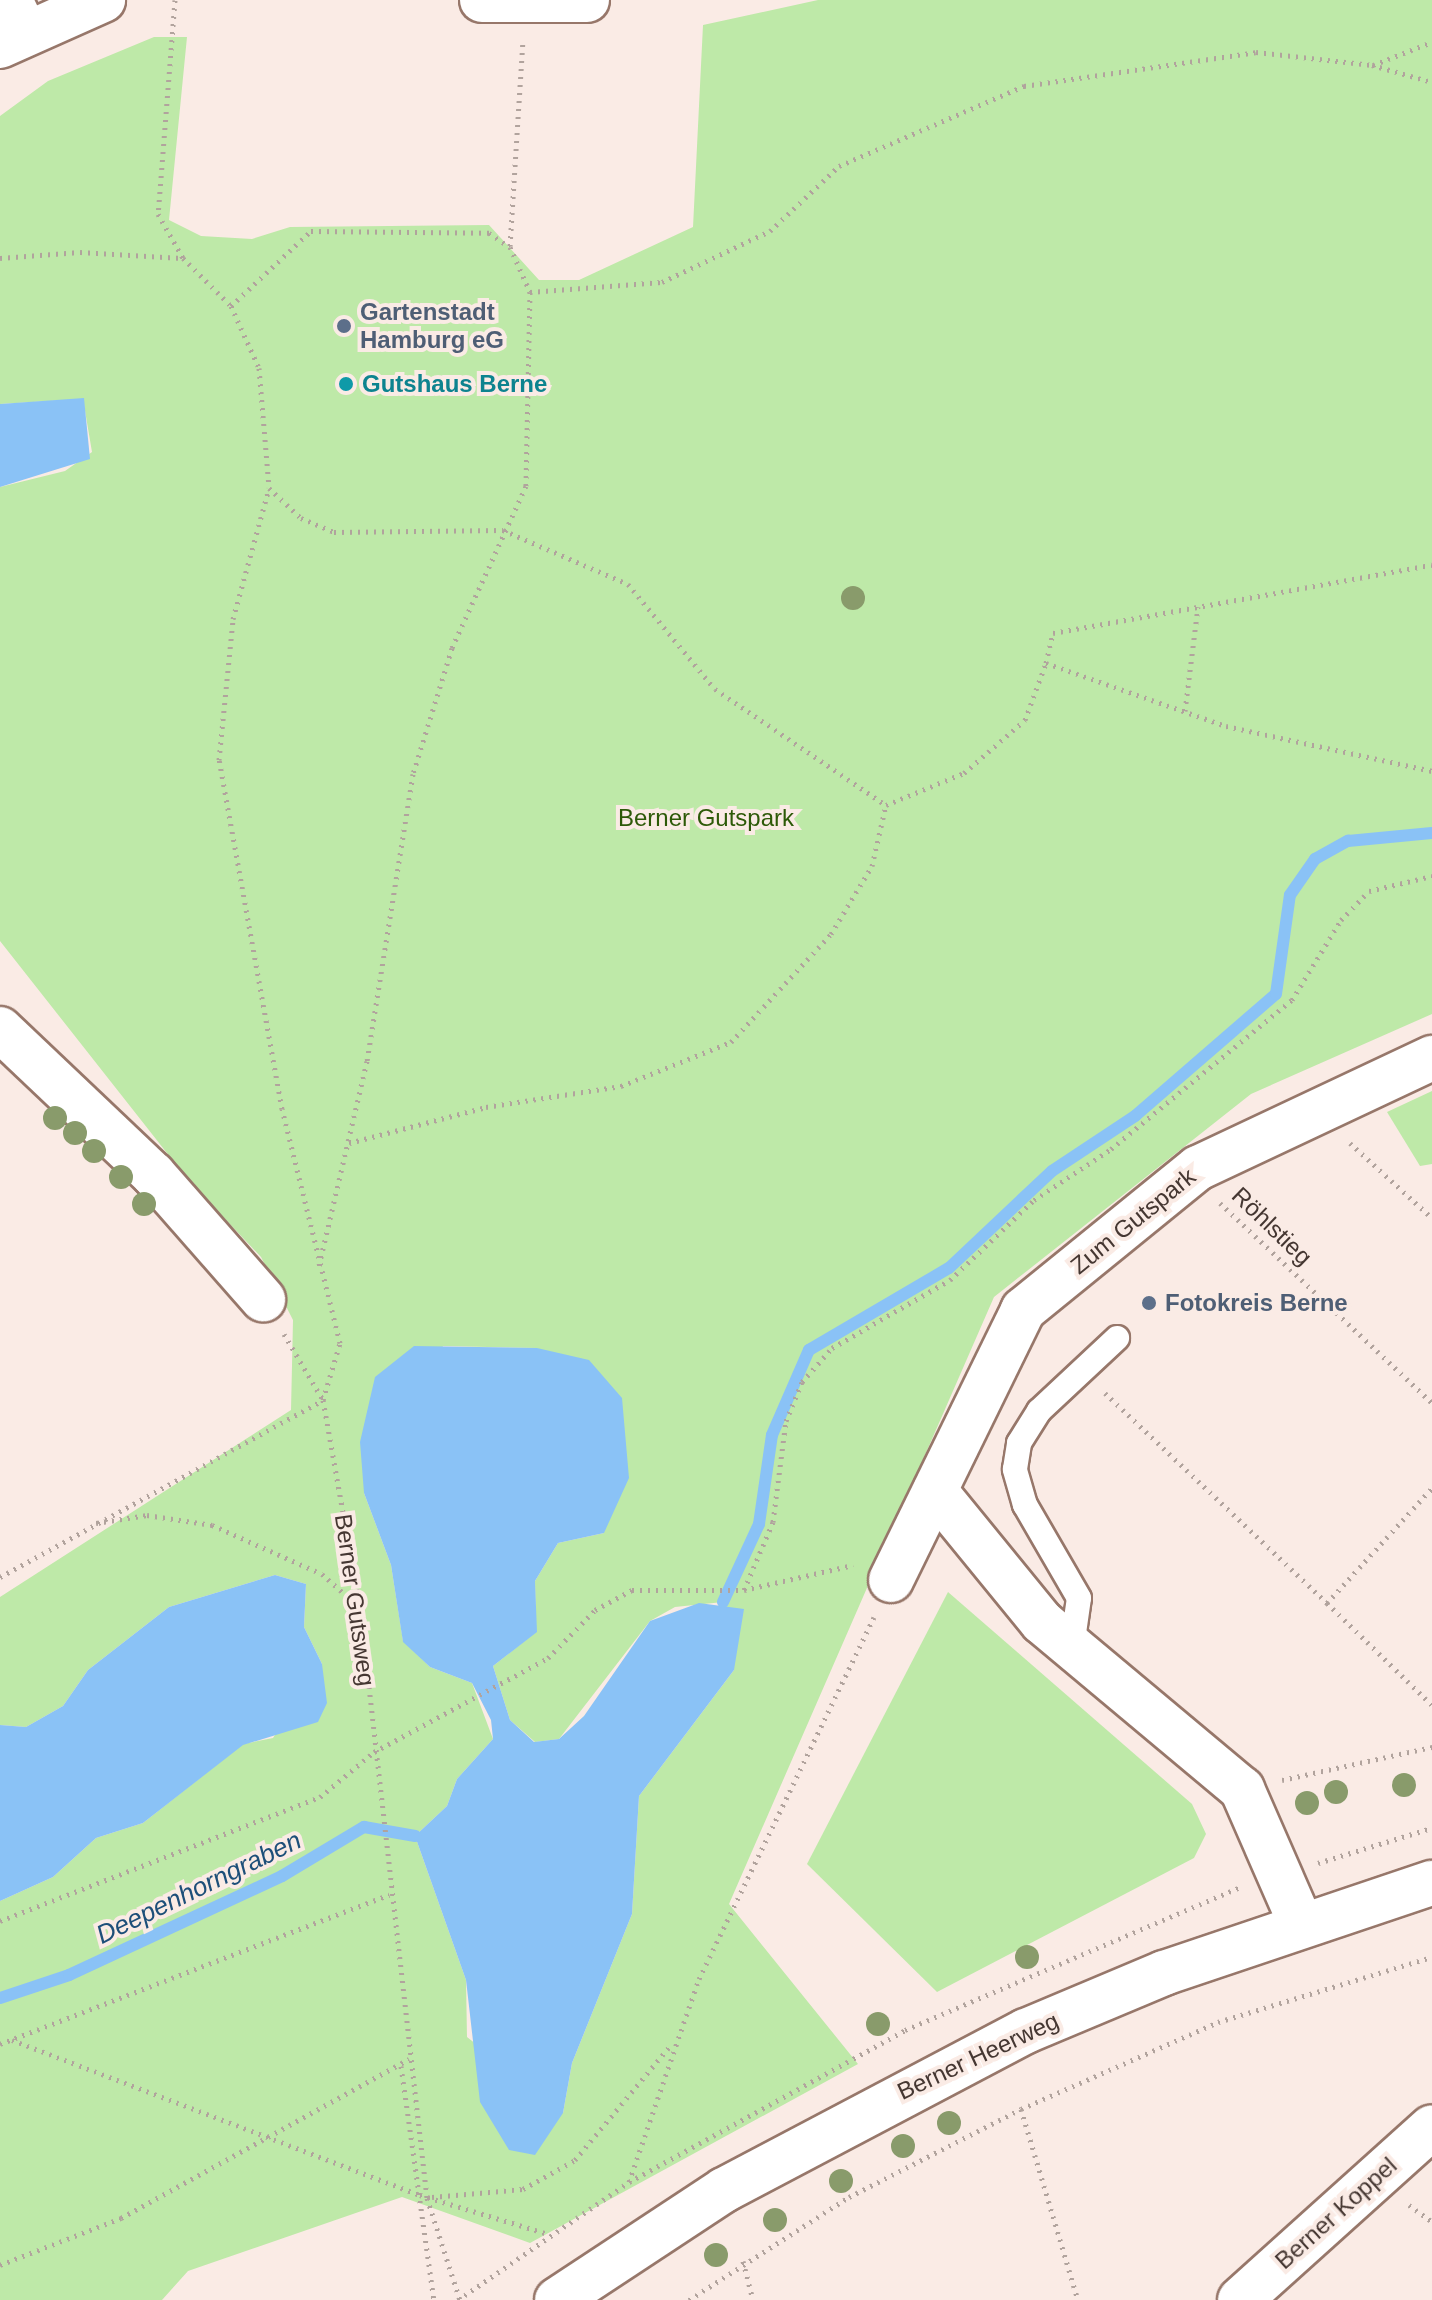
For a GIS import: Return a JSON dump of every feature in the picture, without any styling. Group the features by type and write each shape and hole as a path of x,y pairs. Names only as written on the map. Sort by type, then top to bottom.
{"street":[{"path":"12,26 103,0"},
{"path":"482,0 526,4 587,0"},
{"path":"0,1029 153,1174 263,1299"},
{"name":"Zum Gutspark","path":"878,1568 935,1491 1023,1310 1198,1168 1432,1058"},
{"path":"935,1491 1003,1581 1072,1647 1242,1789 1268,1836 1301,1924"},
{"name":"Berner Heerweg","path":"557,2300 724,2190 867,2108 1026,2031 1301,1924 1432,1883"},
{"name":"Berner Koppel","path":"1240,2300 1432,2127"}],"lane":[{"path":"1072,1647 1079,1598 1025,1505 1015,1469 1025,1430 1081,1370 1117,1338"}],"path":[{"path":"0,1577 91,1524 323,1400 340,1343 282,1109 219,760 233,619 269,488 259,368 231,306 183,258 158,214 175,0"},
{"path":"319,1266 349,1143 413,774 452,648 503,530 526,486 530,292 510,247 526,4"},
{"path":"1372,65 1432,42"},
{"path":"530,292 662,282 770,231 839,166 1024,86 1256,52 1372,65 1432,82"},
{"path":"231,306 311,231 489,233 510,247"},
{"path":"0,258 80,252 183,258"},
{"path":"269,488 301,518 334,532 503,530 628,584 715,689 886,805"},
{"path":"886,805 964,773 1025,720 1046,663 1053,633 1432,565"},
{"path":"1185,711 1198,607"},
{"path":"1046,663 1185,711 1432,771"},
{"path":"349,1143 486,1107 621,1086 731,1042 831,934 872,866 886,805"},
{"path":"744,1590 773,1522 786,1421 802,1382 832,1348 950,1280 1034,1200 1111,1149 1292,1000 1341,920 1369,891 1432,876"},
{"path":"1346,1140 1432,1218"},
{"name":"Röhlstieg","path":"1198,1168 1219,1201 1432,1403"},
{"name":"Berner Gutsweg","path":"263,1299 323,1400 360,1607 389,1895 427,2198 459,2300"},
{"path":"1081,1370 1432,1705"},
{"path":"1327,1603 1432,1488"},
{"path":"91,1524 147,1515 212,1525 322,1574 360,1607"},
{"path":"0,1921 320,1797 374,1752 468,1697 548,1658 595,1610 632,1590 744,1590 878,1568"},
{"path":"629,2182 672,2043 878,1568"},
{"path":"1242,1789 1432,1747"},
{"path":"1323,1861 1432,1828"},
{"path":"459,2300 546,2234 629,2182 905,2030 1246,1885"},
{"path":"0,2044 389,1895"},
{"path":"689,2300 743,2261 1021,2109 1218,2022 1432,1957"},
{"path":"12,2040 427,2198 546,2234"},
{"path":"427,2198 523,2189 575,2160 672,2043"},
{"path":"0,2265 121,2218 409,2059"},
{"path":"401,2066 434,2300"},
{"path":"1021,2109 1078,2300"},
{"path":"743,2261 753,2300"}],"green space":[{"name":"Berner Gutspark","path":"818,0 1432,0 1432,1014 1251,1094 994,1297 729,1904 858,2064 530,2243 402,2197 188,2271 162,2300 0,2300 0,1901 53,1877 96,1838 143,1823 243,1744 273,1738 322,1664 304,1627 306,1584 275,1575 169,1607 88,1670 63,1706 26,1727 0,1725 0,1597 291,1410 293,1320 261,1257 189,1181 0,941 0,487 65,471 92,452 83,399 0,404 0,116 48,81 154,37 187,37 169,220 201,236 252,239 290,227 489,225 539,280 579,280 693,227 703,25","holes":["443,1346 537,1348 604,1533 558,1543 535,1581 536,1632 493,1666 510,1720 535,1742 559,1739 650,1621 675,1607 723,1602 734,1670 639,1796 632,1914 572,2063 563,2113 467,2037 466,1980 415,1836 447,1806 457,1779 493,1739 472,1683 430,1667 403,1641 391,1565 364,1493"]},
{"path":"1432,1091 1432,1164 1420,1166 1387,1112"},
{"path":"948,1592 1192,1804 1206,1834 1194,1858 937,1992 807,1864"}],"water":[{"path":"84,398 90,459 0,487 0,404"},
{"path":"414,1346 537,1348 589,1360 622,1398 629,1478 604,1533 558,1543 535,1581 537,1632 493,1666 510,1720 534,1742 559,1739 584,1716 650,1621 699,1603 744,1609 734,1670 639,1796 632,1914 572,2063 563,2113 535,2155 509,2150 480,2102 466,1980 415,1836 447,1806 457,1779 493,1739 491,1720 472,1683 430,1667 403,1642 391,1565 364,1493 360,1442 375,1377"},
{"path":"275,1575 306,1584 304,1627 322,1664 327,1703 318,1722 243,1745 143,1823 96,1838 53,1877 0,1901 0,1725 26,1727 63,1706 88,1670 169,1607"}],"waterway":[{"path":"723,1602 759,1524 772,1435 809,1350 949,1268 1052,1171 1135,1116 1276,994 1290,895 1315,859 1348,841 1432,833"},
{"name":"Deepenhorngraben","path":"0,1998 69,1975 282,1876 364,1827 415,1836"}],"place":[{"name":"Gartenstadt Hamburg eG","path":"344,326"},
{"name":"Gutshaus Berne","path":"346,384"},
{"name":"Fotokreis Berne","path":"1149,1303"}]}
